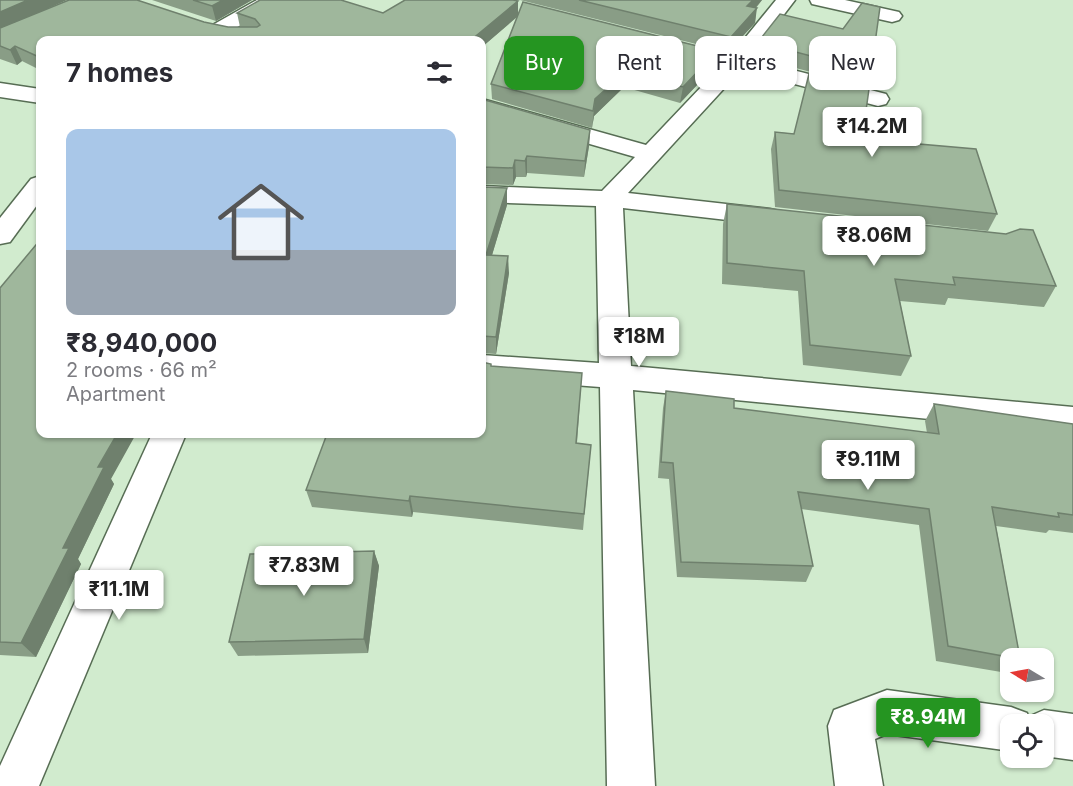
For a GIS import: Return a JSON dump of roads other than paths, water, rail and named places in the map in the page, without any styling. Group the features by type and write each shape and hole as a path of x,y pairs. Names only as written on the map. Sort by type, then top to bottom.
{"street":[{"path":"216,30 271,0"},
{"path":"758,36 786,0"},
{"path":"819,0 892,16"},
{"path":"196,24 236,36"},
{"path":"797,78 878,99"},
{"path":"0,90 36,95"},
{"path":"631,786 609,199 711,90"},
{"path":"486,107 651,154"},
{"path":"4,226 36,189"},
{"path":"486,194 609,199 797,220"},
{"path":"4,226 36,222"},
{"path":"486,367 614,376 1073,420"},
{"path":"15,786 167,438"},
{"path":"859,786 850,726 887,712 1000,727"},
{"path":"1054,734 1073,737"}]}
